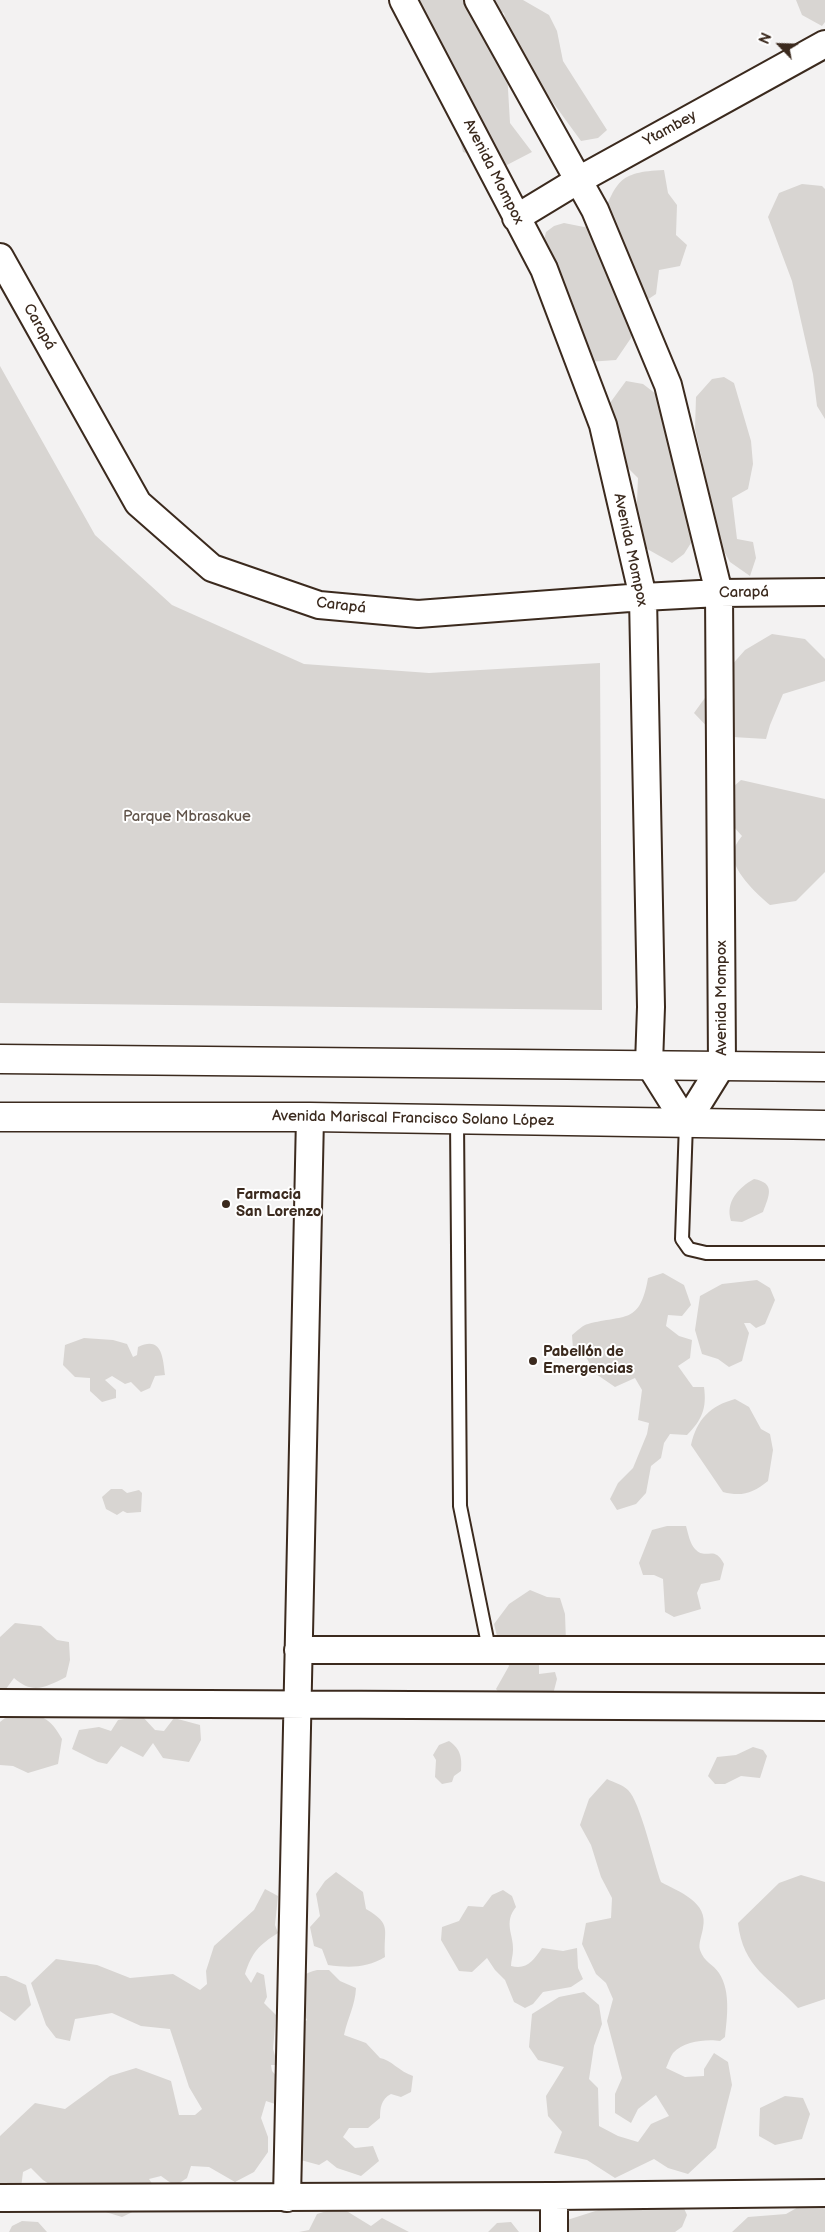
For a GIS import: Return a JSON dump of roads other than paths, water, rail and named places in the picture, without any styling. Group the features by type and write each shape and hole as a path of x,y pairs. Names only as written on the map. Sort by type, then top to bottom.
{"main road":[{"path":"0,1059 825,1067"},
{"name":"Avenida Mariscal Francisco Solano López","path":"0,1117 310,1117 825,1125"}],"street":[{"name":"Avenida Mompox","path":"404,0 544,269 603,425 643,597 651,1007 649,1064"},
{"name":"Avenida Mompox","path":"478,0 577,181 595,210 668,385 719,593 722,1065 686,1123"},
{"name":"Ytambey","path":"516,218 577,181 825,44"},
{"name":"Carapá","path":"0,257 138,503 212,568 319,605 418,614 643,597 719,593 825,592"},
{"path":"649,1064 686,1123"},
{"path":"287,2198 310,1117"},
{"path":"298,1650 825,1650"},
{"path":"0,1703 825,1707"},
{"path":"0,2198 287,2198 825,2193"},
{"path":"554,2196 554,2232"}],"lane":[{"path":"457,1119 460,1506 490,1649"},
{"path":"686,1123 682,1240 689,1249 706,1253 825,1253"}],"place":[{"name":"Farmacia San Lorenzo","path":"226,1204"},
{"name":"Pabellón de Emergencias","path":"533,1361"}],"park label":[{"name":"Parque Mbrasakue","path":"187,817"}]}
